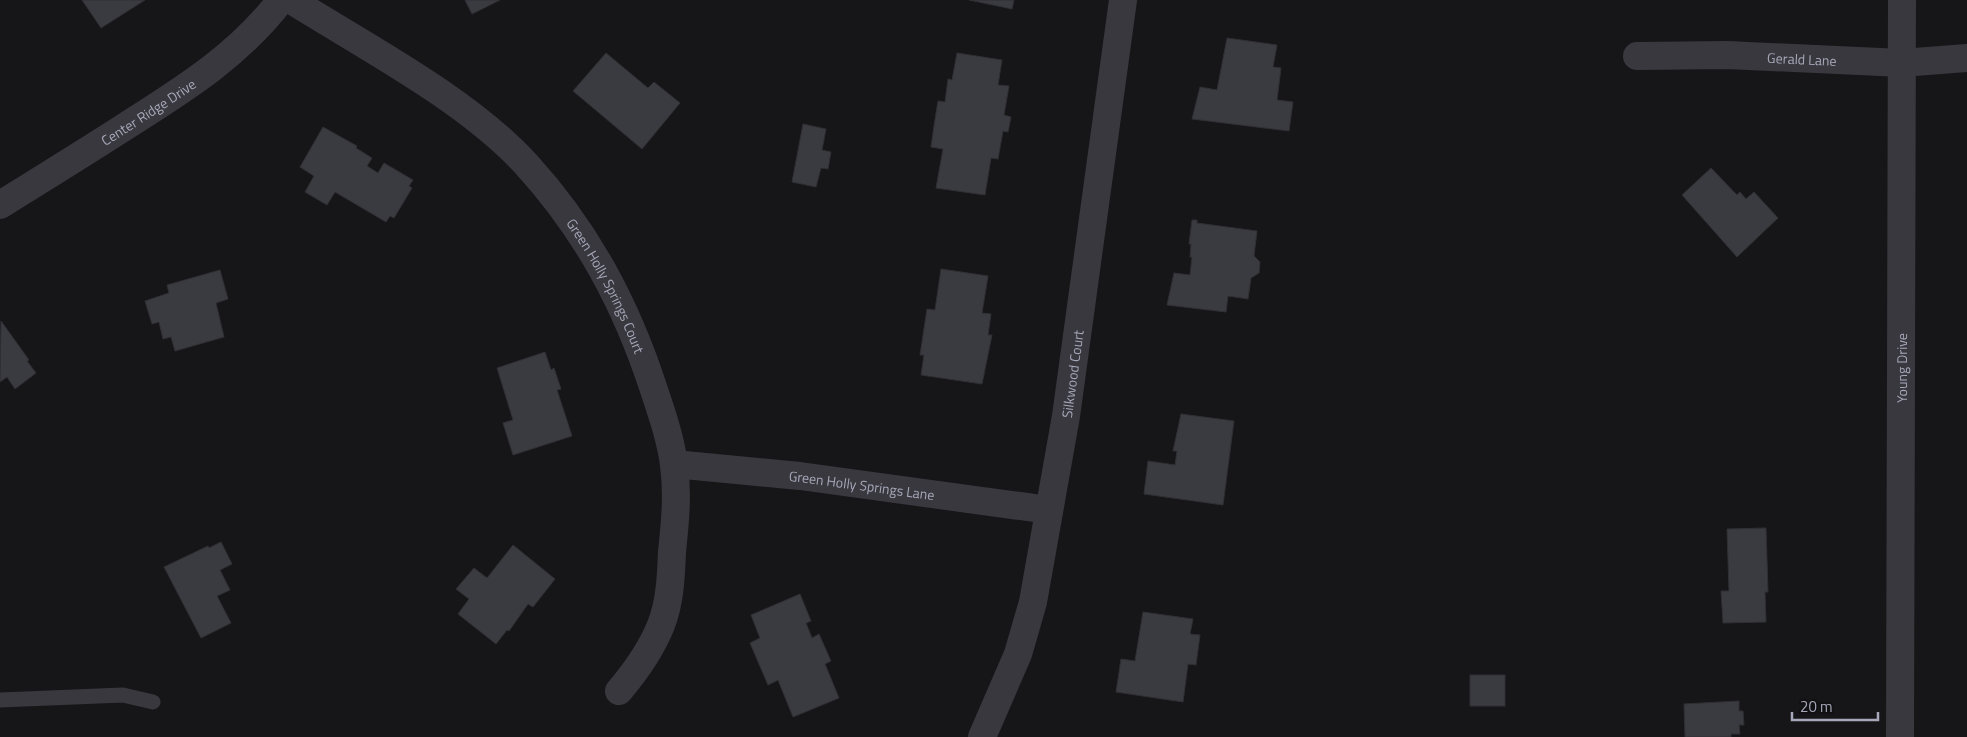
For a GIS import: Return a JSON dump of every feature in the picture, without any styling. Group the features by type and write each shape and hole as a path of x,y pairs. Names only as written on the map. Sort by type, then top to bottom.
{"street":[{"name":"Center Ridge Drive","path":"0,205 167,100 218,65 260,27 281,0"},
{"name":"Green Holly Springs Court","path":"291,0 434,89 491,132 526,164 571,220 610,281 640,348 665,424 674,464 677,494 669,601 661,626 642,662 619,691"},
{"name":"Silkwood Court","path":"982,737 1018,654 1033,602 1066,416 1123,0"},
{"name":"Young Drive","path":"1900,737 1902,0"},
{"name":"Gerald Lane","path":"1637,56 1727,55 1902,63 1967,58"},
{"name":"Green Holly Springs Lane","path":"674,464 800,476 1049,510"}],"lane":[{"path":"0,700 123,695 153,702"}],"building":[{"path":"82,0 145,0 101,28"},
{"path":"465,0 500,0 472,14"},
{"path":"969,0 1014,0 1012,9"},
{"path":"1227,38 1277,45 1273,67 1281,68 1277,100 1293,102 1289,131 1192,119 1200,87 1217,90"},
{"path":"606,53 648,88 654,82 680,103 642,149 573,91"},
{"path":"957,53 1002,60 998,85 1009,86 1004,115 1011,117 1008,132 1003,131 998,159 991,158 985,195 936,188 943,149 931,147 934,126 938,101 945,102 948,79 952,80"},
{"path":"803,124 826,129 822,150 831,152 828,169 821,168 816,187 792,182"},
{"path":"323,127 357,146 356,148 372,158 367,166 378,173 384,163 413,180 409,186 412,188 394,218 390,216 386,222 335,192 327,205 305,192 314,176 300,167"},
{"path":"1711,168 1737,195 1740,192 1746,199 1754,192 1778,218 1737,257 1682,195"},
{"path":"1192,220 1197,220 1197,223 1257,231 1254,256 1260,262 1259,273 1251,278 1248,299 1228,296 1226,312 1167,305 1174,273 1190,275 1192,257 1190,257 1191,244 1189,244"},
{"path":"941,269 988,276 982,313 991,314 988,335 992,335 982,384 921,375 924,355 920,355 927,309 935,310"},
{"path":"220,270 228,299 216,303 224,337 175,351 171,337 163,339 159,322 152,324 145,301 169,293 167,285"},
{"path":"1,321 36,373 15,389 7,377 0,382"},
{"path":"545,352 551,370 554,368 561,389 557,390 572,436 513,455 503,423 513,420 497,368"},
{"path":"1181,414 1234,421 1223,505 1144,494 1148,461 1175,465 1177,451 1173,451"},
{"path":"1766,528 1768,592 1765,592 1766,622 1723,623 1721,591 1729,591 1727,529"},
{"path":"221,542 232,564 220,570 230,590 217,596 231,623 201,638 164,567 208,546 209,548"},
{"path":"513,545 555,579 533,607 528,604 509,631 507,630 496,644 458,614 469,599 456,589 474,568 487,578"},
{"path":"800,594 811,621 806,623 812,638 819,634 831,661 825,664 839,698 793,717 778,680 768,685 750,643 760,638 751,615"},
{"path":"1143,612 1193,619 1190,634 1200,635 1196,665 1188,664 1183,702 1116,692 1121,659 1135,661"},
{"path":"1470,675 1505,675 1505,706 1470,706"},
{"path":"1739,701 1739,711 1743,711 1744,725 1739,725 1740,734 1731,734 1731,737 1685,737 1684,704"}]}
